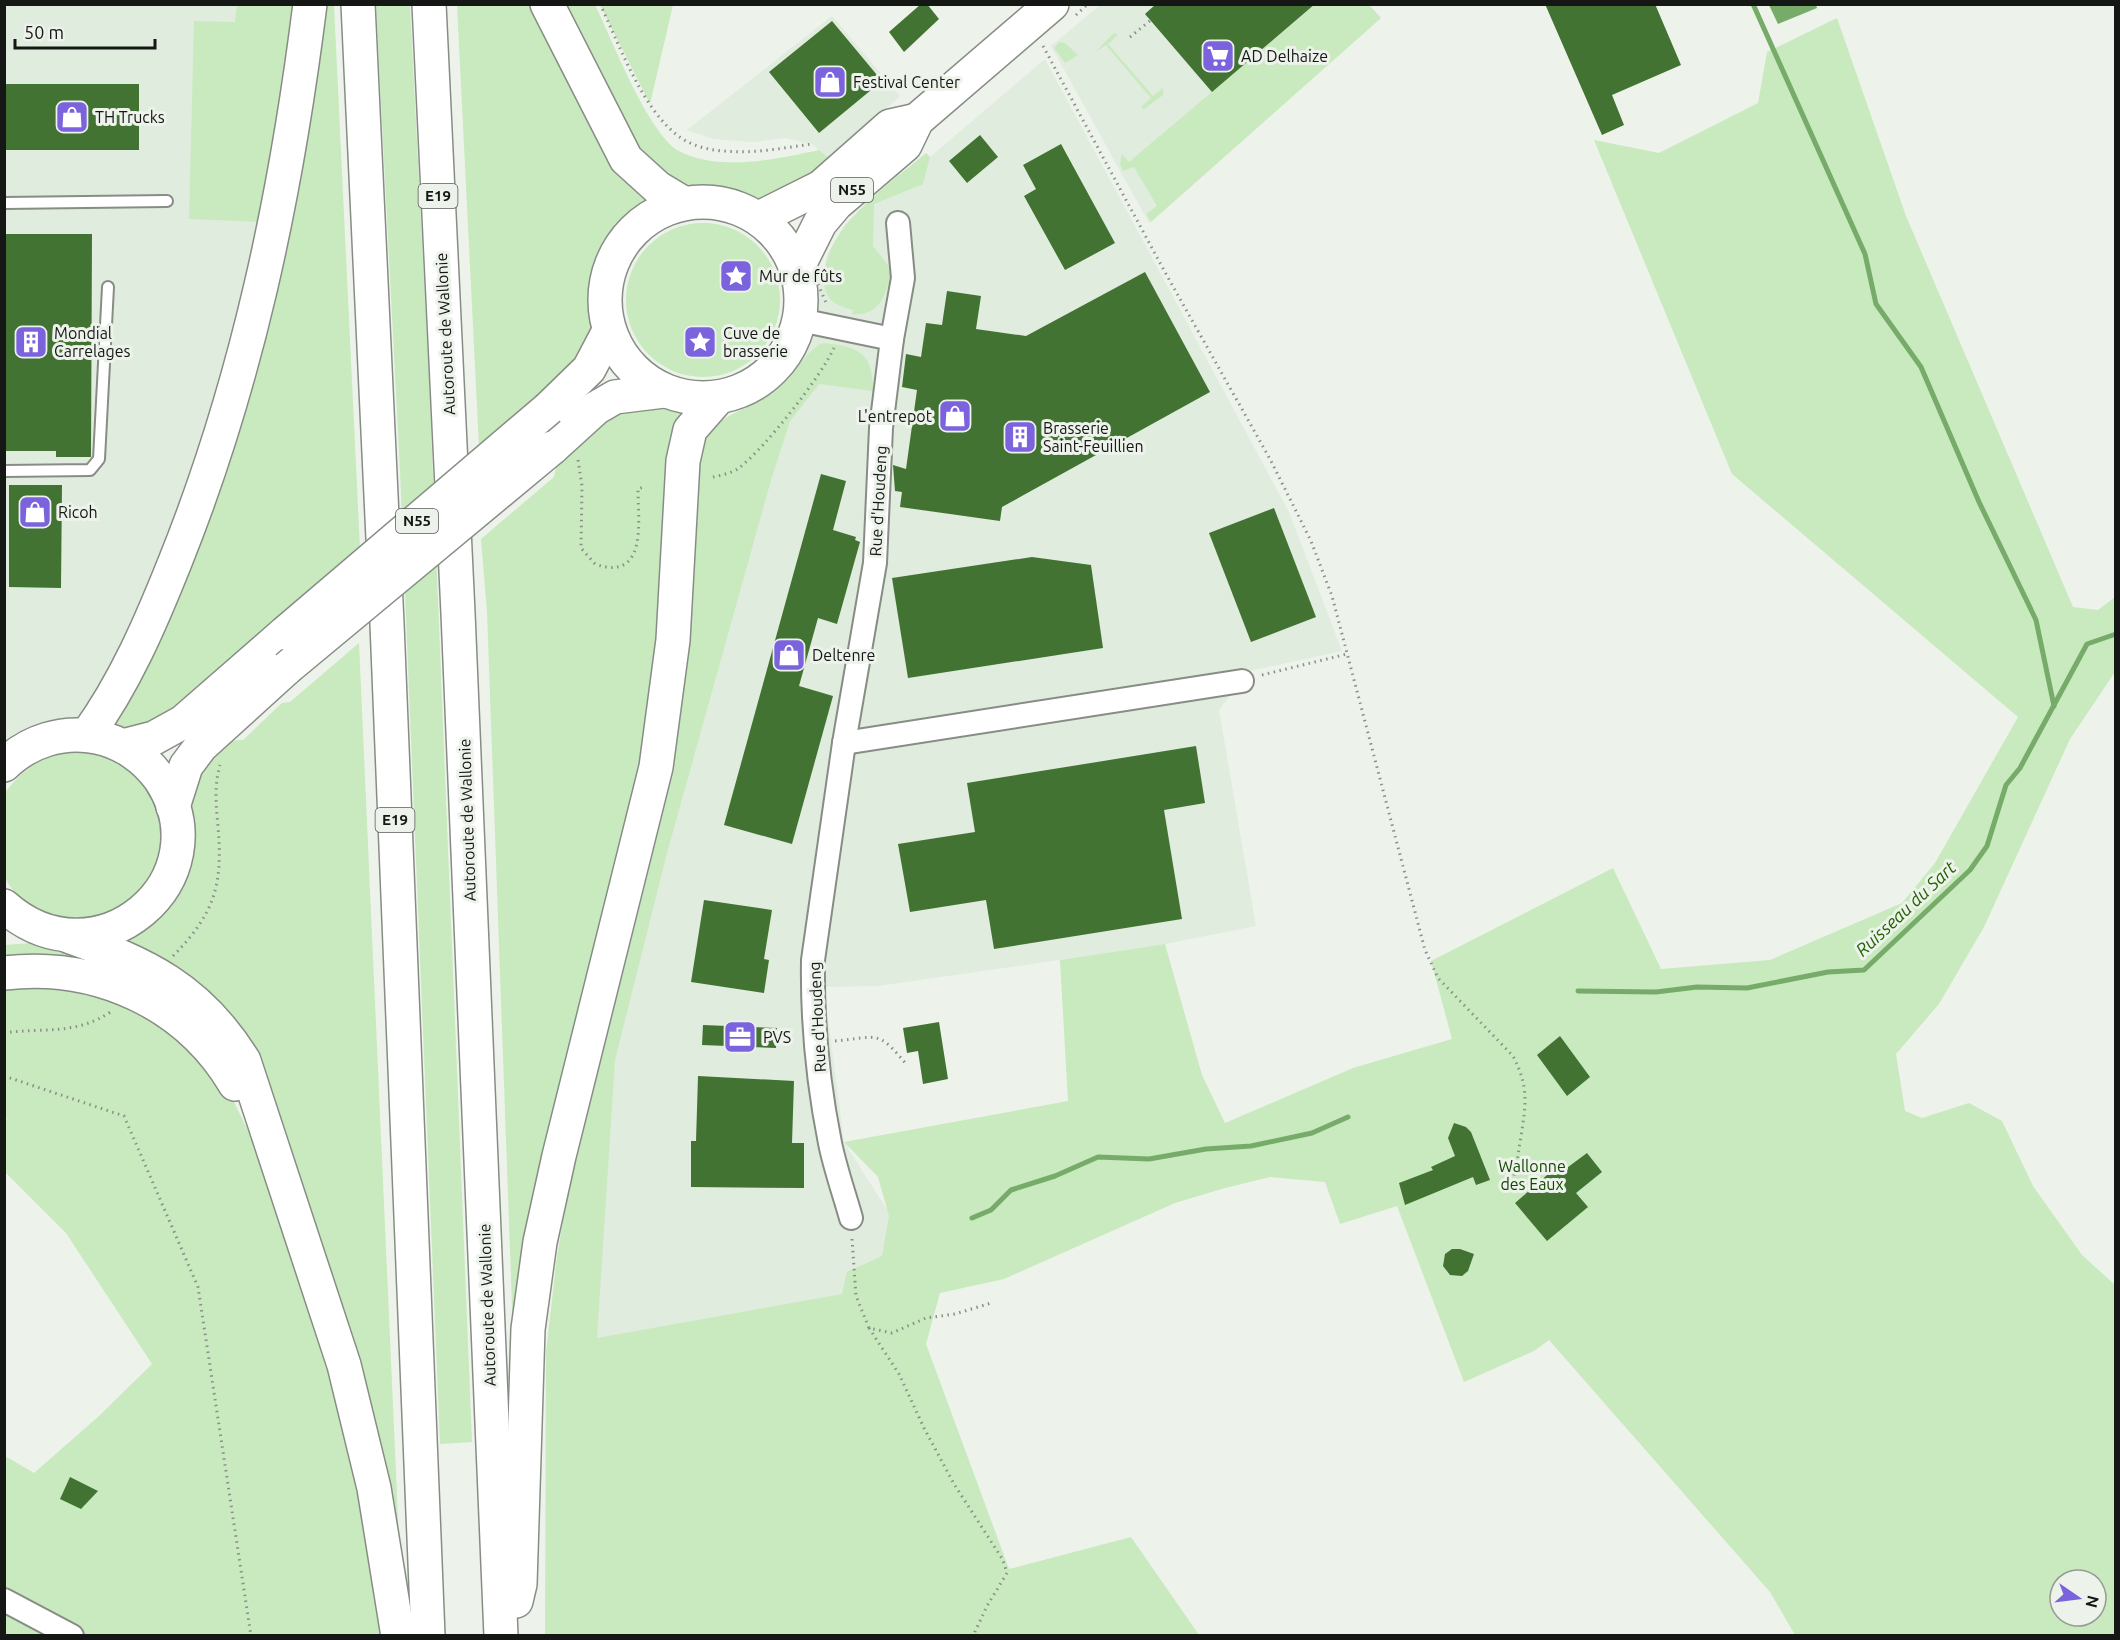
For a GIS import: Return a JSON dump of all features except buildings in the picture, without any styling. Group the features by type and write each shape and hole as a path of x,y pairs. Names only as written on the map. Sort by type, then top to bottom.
{"main road":[{"path":"87,735 108,706 157,605 198,504 238,382 284,186 310,4"},
{"name":"E19","path":"358,4 387,624 428,1635"},
{"name":"Autoroute de Wallonie","path":"429,4 459,636 501,1635"},
{"path":"547,4 626,159 658,188 683,203"},
{"name":"N55","path":"798,269 825,216 836,204 904,146 917,120 1052,4"},
{"name":"N55","path":"759,218 821,188 890,126 917,120"},
{"name":"N55","path":"683,203 722,203 759,218 775,232 788,249 798,269 802,294 800,320 793,342 780,363 762,380 741,392 718,398 690,398 663,391 642,378 628,364 609,331 605,308 606,284 613,261 624,241 651,217 683,203"},
{"name":"N55","path":"123,746 154,738 183,722 549,408 589,369 609,331"},
{"name":"N55","path":"173,807 186,766 201,746 288,668 564,452 596,408 615,397 663,391"},
{"path":"507,1635 520,1584 528,1329 540,1242 559,1156 656,767 673,640 682,461 690,430 718,398"},
{"name":"N55","path":"4,765 35,744 52,738 87,735 123,746 140,757 166,788 173,807 177,831 175,856 168,879 154,899 137,916 116,928 92,935 68,936 19,928 4,906"},
{"path":"68,936 147,967 199,1005 226,1031 244,1061 344,1365 374,1488 398,1635"},
{"path":"4,973 38,970 76,974 130,989 159,1006 205,1043 225,1068 275,1154"}],"street":[{"name":"Rue d'Houdeng","path":"851,1218 830,1144 816,1042 813,960 844,743 875,563 879,449 892,339 903,278 898,223"},
{"path":"800,320 892,339"},
{"path":"844,743 1242,681"},
{"path":"4,1600 72,1635"}],"lane":[{"path":"4,203 166,201"},
{"path":"4,471 90,470 99,459 108,287"}],"path":[{"path":"600,4 650,104 676,135 691,144 727,152 812,144"},
{"path":"1130,37 1151,20"},
{"path":"1028,25 1048,53 1166,274 1275,469 1311,541 1332,596 1425,950 1438,978 1513,1056 1520,1069 1526,1118 1521,1136 1518,1165 1513,1178"},
{"path":"564,452 580,465 581,548 595,564 619,566 627,563 635,554 638,541 638,489 646,486"},
{"path":"1242,681 1347,654"},
{"path":"168,962 195,933 215,896 221,854 215,790 221,760"},
{"path":"4,1034 63,1031 86,1025 119,1006"},
{"path":"816,1042 877,1037 886,1040 907,1065"},
{"path":"4,1076 124,1116 198,1287 251,1635"},
{"path":"851,1218 856,1296 869,1328 899,1374 954,1484 1003,1560 1007,1573 973,1635"},
{"path":"869,1328 892,1333 926,1318 955,1314 991,1303"}],"shaded area":[{"path":"1369,4 1381,18 1149,223 1051,46 1100,5"},
{"path":"5,5 299,5 230,373 158,570 85,718 5,748"},
{"path":"1769,5 1816,5 1817,8 1778,24"},
{"path":"832,16 900,96 830,159 812,144 785,138 753,142 713,139 687,130"},
{"path":"1045,59 1289,512 1342,651 1249,671 1219,710 1256,926 1165,944 878,986 824,987 844,1142 940,1293 842,1294 596,1339 557,1256 638,904 664,804 721,419 746,409 781,386 795,371 804,356 827,255 845,224 926,153 930,157"}],"green space":[{"path":"1316,4 1369,5 1381,18 1151,222 1146,214 1157,206 1134,167 1123,171 1120,164 1122,154 1129,162"},
{"path":"237,5 299,5 262,222 189,219 194,21 235,22"},
{"path":"325,5 334,5 360,549 166,719 141,729 108,729 205,526"},
{"path":"376,5 410,5 429,378 472,1442 440,1444 400,471"},
{"path":"457,5 538,5 652,199 639,207 617,228 601,254 592,283 590,337 579,362 538,402 479,447"},
{"path":"564,5 595,5 643,106 667,141 679,151 712,161 748,162 819,150 830,159 792,189 771,198 755,201 733,191 683,186 654,170 624,126"},
{"path":"600,5 673,5 650,104"},
{"name":"Wallonne des Eaux","path":"1837,18 1906,216 2073,607 2098,610 2115,597 2115,672 2070,739 1984,927 1939,1004 1896,1054 1905,1111 1922,1118 1969,1103 2002,1121 2033,1186 2082,1255 2115,1285 2115,1635 1795,1635 1770,1592 1549,1340 1534,1351 1464,1382 1397,1206 1340,1224 1325,1182 1270,1177 1175,1203 1004,1279 940,1293 926,1344 1009,1569 1131,1537 1199,1635 545,1636 546,1352 557,1256 572,1169 664,804 678,720 700,447 707,435 726,418 781,386 805,357 823,343 855,350 867,360 873,391 819,384 790,421 771,480 667,853 615,1060 597,1338 842,1294 847,1272 882,1256 889,1216 878,1177 844,1142 1068,1101 1060,960 1165,944 1202,1075 1225,1123 1353,1068 1452,1039 1431,961 1613,868 1661,969 1770,960 1902,903 1935,863 2018,717 1732,474 1594,140 1659,153 1758,103 1767,52"},
{"path":"1114,33 1118,35 1108,44 1153,96 1163,88 1163,95 1144,109 1141,107 1151,98 1106,45 1095,52"},
{"path":"1059,42 1065,43 1078,55 1065,63 1054,48"},
{"path":"926,153 930,157 923,184 874,204 873,246 888,265 893,286 888,285 876,307 866,313 852,314 853,310 832,301 826,292 824,280 827,260 835,242 861,208"},
{"path":"703,223 732,229 746,236 757,246 767,257 774,271 780,300 774,329 767,343 757,354 746,364 732,371 703,377 674,371 660,364 649,354 639,343 632,329 626,300 632,271 639,257 649,246 660,236 674,229"},
{"path":"652,405 688,413 642,780 514,1362 487,612 481,539 554,477 559,454 605,416"},
{"path":"359,643 399,1540 256,1063 112,944 145,928 189,800 193,778 225,741 243,740 282,703 290,702"},
{"path":"76,751 110,760 136,778 153,802 160,829 159,857 147,883 126,903 94,916 74,918 47,913 30,904 15,892 5,876 3,848 4,794 7,790 22,774 37,763 55,755"},
{"path":"32,943 80,951 112,961 5,966 4,945"},
{"path":"52,980 134,1001 212,1067 233,1100 257,1149 332,1382 362,1491 382,1635 5,1635 5,1456 34,1473 99,1416 152,1364 66,1233 5,1172 4,1123 7,1119 5,1117 5,983"}],"waterway":[{"path":"1753,4 1865,254 1876,304 1921,367 1979,502 2036,620 2054,706"},
{"name":"Ruisseau du Sart","path":"1578,991 1656,992 1697,987 1747,988 1828,972 1864,970 1970,870 1987,846 2006,785 2020,768 2087,644 2116,634"},
{"path":"972,1218 991,1210 1011,1190 1055,1176 1098,1157 1149,1159 1206,1149 1251,1146 1312,1133 1348,1117"}],"place":[{"name":"AD Delhaize","path":"1218,56"},
{"name":"Festival Center","path":"830,82"},
{"name":"TH Trucks","path":"72,117"},
{"name":"Mur de fûts","path":"736,276"},
{"name":"Mondial Carrelages","path":"31,342"},
{"name":"Cuve de brasserie","path":"700,342"},
{"name":"L'entrepot","path":"955,416"},
{"name":"Brasserie Saint-Feuillien","path":"1020,437"},
{"name":"Ricoh","path":"35,512"},
{"name":"Deltenre","path":"789,655"},
{"name":"PVS","path":"740,1037"}]}
